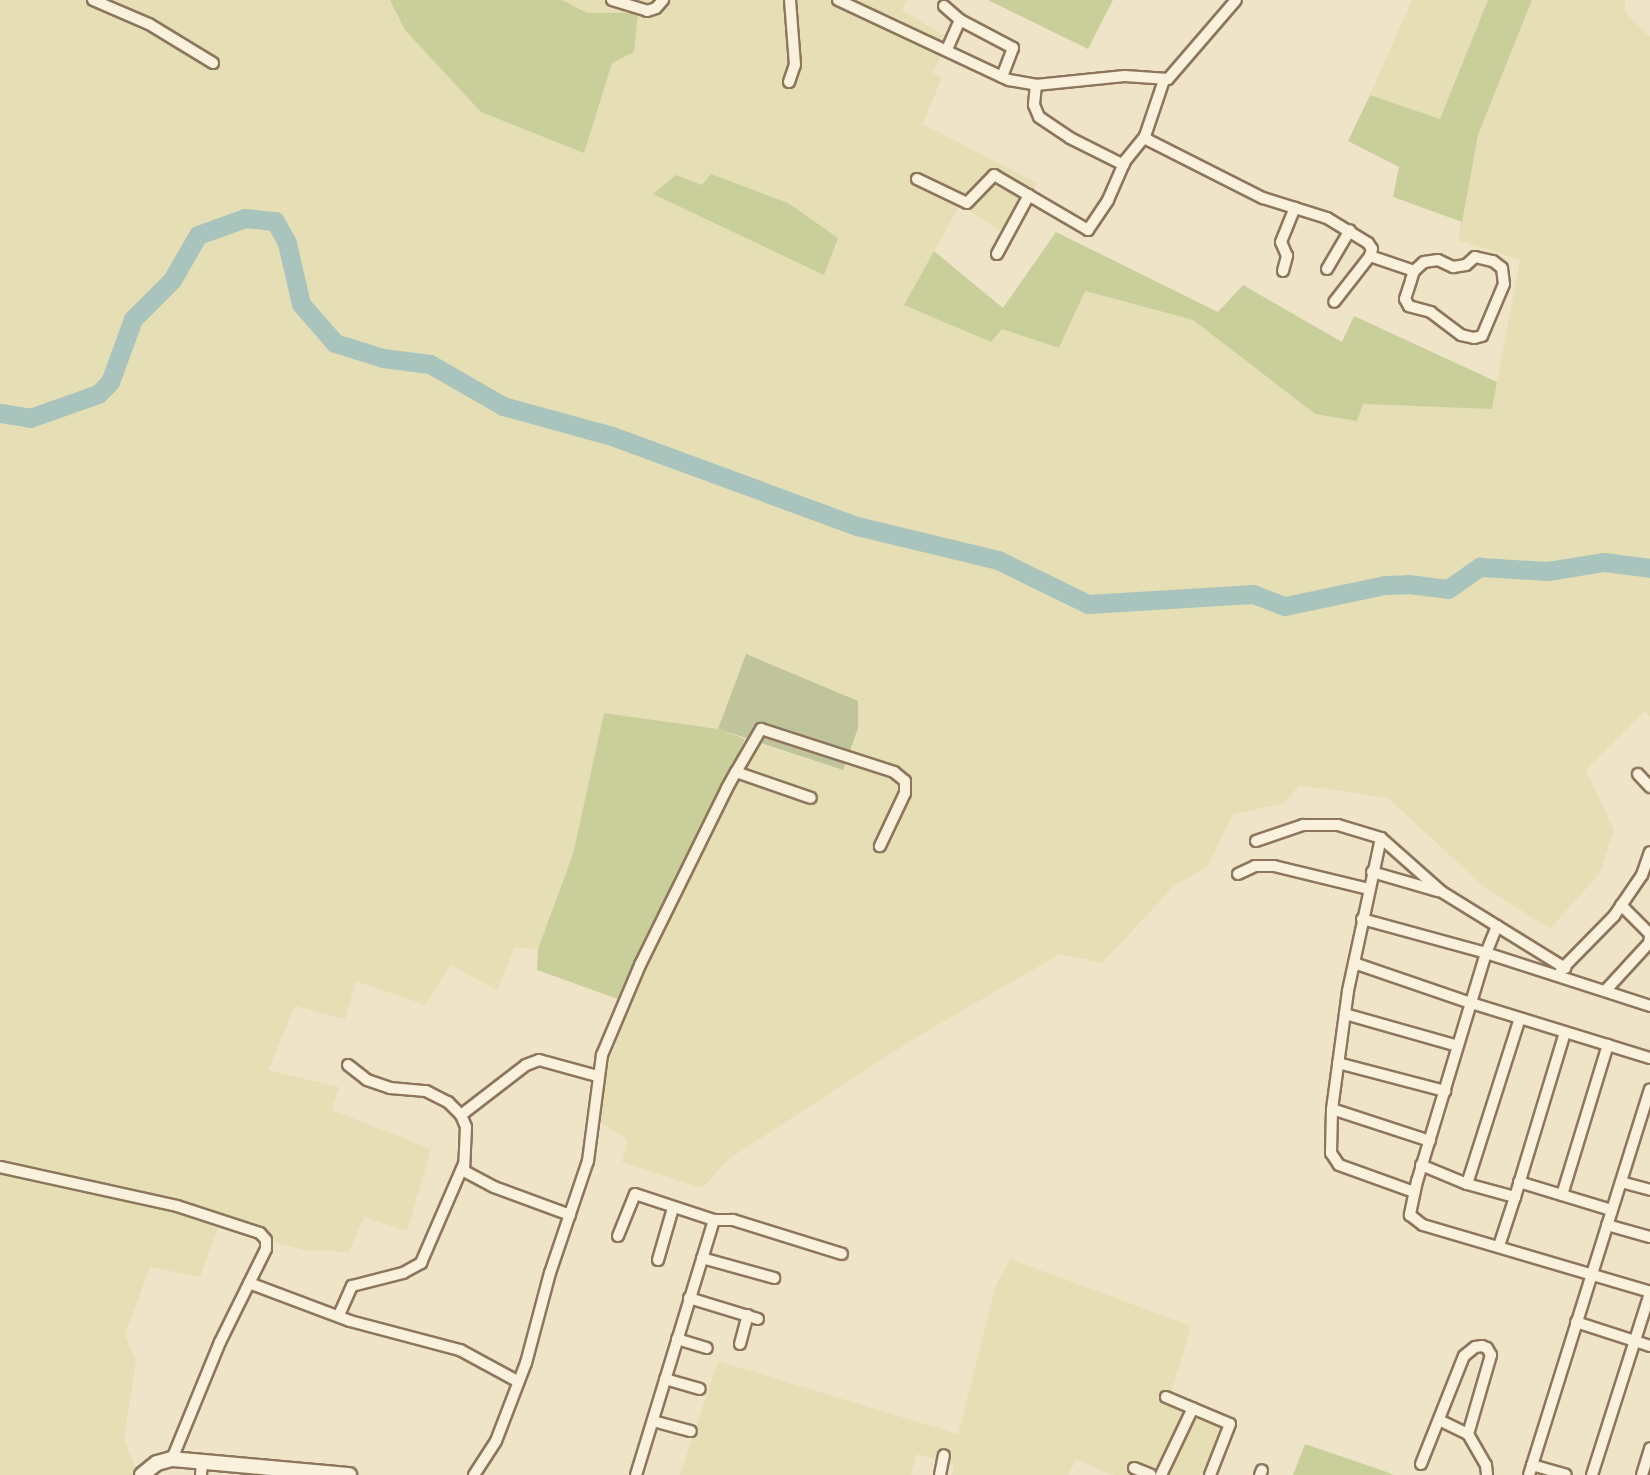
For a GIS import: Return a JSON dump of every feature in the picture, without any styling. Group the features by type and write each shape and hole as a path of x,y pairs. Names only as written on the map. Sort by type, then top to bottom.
{"street":[{"path":"93,0 149,24 213,63"},
{"path":"612,0 648,11 656,8 663,0"},
{"path":"789,82 795,65 790,0"},
{"path":"838,0 1002,77 1021,84 1036,85 1125,76 1164,80 1172,76 1236,0"},
{"path":"944,6 960,20 1013,48 1002,77"},
{"path":"947,49 960,20"},
{"path":"917,178 960,202 971,201 994,175 1088,230 1124,164 1145,136 1164,80"},
{"path":"1036,85 1034,105 1039,117 1070,138 1124,164"},
{"path":"1145,136 1160,148 1263,198 1309,210 1350,230 1368,243 1372,249 1370,256 1334,302"},
{"path":"998,254 1029,195"},
{"path":"1283,271 1287,256 1281,242 1295,208"},
{"path":"1327,269 1350,230"},
{"path":"1370,256 1414,271"},
{"path":"1475,257 1493,261 1502,268 1504,284 1482,336 1474,338 1461,335 1450,328 1444,318 1409,306 1405,299 1414,271 1424,262 1438,260 1453,267 1466,265 1475,257"},
{"path":"474,1475 496,1441 530,1350 536,1319 588,1161 597,1076 602,1055 640,965 736,772 761,729 894,772 905,781 905,793 880,846"},
{"path":"736,772 811,797"},
{"path":"1638,774 1650,787"},
{"path":"1256,841 1303,825 1338,825 1381,838 1442,892 1565,968"},
{"path":"1381,838 1368,889 1345,1014 1332,1109 1331,1153 1335,1162 1414,1192"},
{"path":"1555,975 1565,968 1621,905 1642,875 1650,852"},
{"path":"1238,874 1255,866 1274,866 1368,889"},
{"path":"1372,872 1442,892"},
{"path":"1606,990 1649,943 1650,936 1621,905"},
{"path":"1362,919 1486,953 1650,1006"},
{"path":"1497,926 1486,953 1421,1165 1410,1215 1423,1225 1650,1292 1592,1475"},
{"path":"1354,963 1471,1003 1650,1058"},
{"path":"1345,1014 1458,1046"},
{"path":"1467,1184 1520,1018"},
{"path":"1499,1246 1565,1032"},
{"path":"1562,1195 1608,1045"},
{"path":"461,1115 526,1065 539,1060 597,1076"},
{"path":"1338,1063 1445,1091"},
{"path":"339,1315 352,1286 403,1273 421,1263 463,1166 467,1136 461,1115 448,1102 426,1091 381,1086 366,1080 348,1065"},
{"path":"1566,1475 1530,1470 1650,1090"},
{"path":"1332,1109 1430,1141"},
{"path":"1638,1128 1650,1132"},
{"path":"1421,1165 1467,1184 1514,1197"},
{"path":"463,1166 470,1176 494,1187 570,1215"},
{"path":"0,1167 177,1206 260,1233 266,1240 266,1249 220,1342 172,1459"},
{"path":"1519,1182 1611,1210"},
{"path":"1621,1182 1650,1190"},
{"path":"618,1236 635,1194 714,1220 733,1220 842,1254"},
{"path":"658,1260 673,1208"},
{"path":"636,1475 714,1220"},
{"path":"1607,1225 1650,1237"},
{"path":"702,1258 774,1278"},
{"path":"249,1283 363,1325 460,1350 517,1381"},
{"path":"689,1298 753,1317 740,1344"},
{"path":"1576,1322 1650,1346"},
{"path":"677,1339 707,1348"},
{"path":"1422,1464 1464,1356 1475,1347 1488,1348 1491,1356 1468,1434"},
{"path":"665,1379 700,1389"},
{"path":"1166,1397 1230,1423 1210,1475"},
{"path":"1161,1475 1193,1408"},
{"path":"1439,1420 1468,1434 1486,1465 1487,1475"},
{"path":"653,1421 691,1431"},
{"path":"1642,1475 1650,1448"},
{"path":"940,1475 944,1455"},
{"path":"142,1475 157,1463 172,1459 202,1468 349,1475"},
{"path":"1134,1468 1152,1475"}],"shaded area":[{"path":"0,0 907,0 902,10 949,39 933,73 942,77 923,124 1037,183 1008,235 960,205 904,305 1002,328 1059,348 1084,291 1193,320 1315,414 1363,404 1492,408 1520,260 1458,240 1478,135 1532,0 1625,0 1625,12 1650,37 1650,717 1645,711 1586,770 1614,830 1600,873 1550,929 1483,886 1388,798 1299,785 1285,803 1233,814 1208,866 1174,886 1102,963 1060,954 915,1038 730,1158 702,1188 622,1162 628,1140 591,1117 629,1003 690,876 745,739 842,770 746,654 718,729 604,713 573,854 538,949 514,948 497,990 450,965 425,1005 356,981 345,1019 295,1006 268,1070 339,1087 332,1110 431,1149 407,1231 364,1217 349,1252 304,1250 218,1228 200,1277 150,1267 125,1334 136,1362 124,1439 139,1475 0,1475"},
{"path":"1412,0 1488,0 1440,119 1370,95"},
{"path":"1010,1259 1191,1326 1170,1397 1227,1417 1209,1475 1114,1475 1076,1460 1068,1475 952,1475 954,1465 917,1454 911,1475 680,1475 718,1361 958,1434 996,1285"}],"green space":[{"path":"390,0 562,0 587,13 638,13 634,52 612,63 584,153 481,112 405,30"},
{"path":"988,0 1113,0 1088,49"},
{"path":"1488,0 1532,0 1478,135 1462,222 1393,197 1399,167 1348,141 1370,95 1440,119"},
{"path":"711,174 788,203 838,238 824,275 653,194 676,175 702,185"},
{"path":"1056,232 1218,312 1243,285 1342,342 1354,316 1497,382 1492,409 1363,404 1357,421 1315,414 1193,320 1085,291 1059,348 1002,329 991,342 904,305 934,251 1003,308"},
{"path":"746,654 858,701 858,728 843,770 718,729"},
{"path":"604,713 718,729 745,739 690,876 629,1003 537,970 538,949 573,854"},
{"path":"1305,1444 1384,1471 1393,1475 1293,1475"}],"waterway":[{"path":"0,413 30,418 98,394 110,382 133,319 172,280 198,235 245,218 275,221 287,243 301,304 335,343 383,358 430,364 503,406 612,436 857,526 998,560 1088,604 1253,594 1285,606 1385,585 1408,584 1448,589 1480,567 1548,571 1604,562 1650,568"}]}
